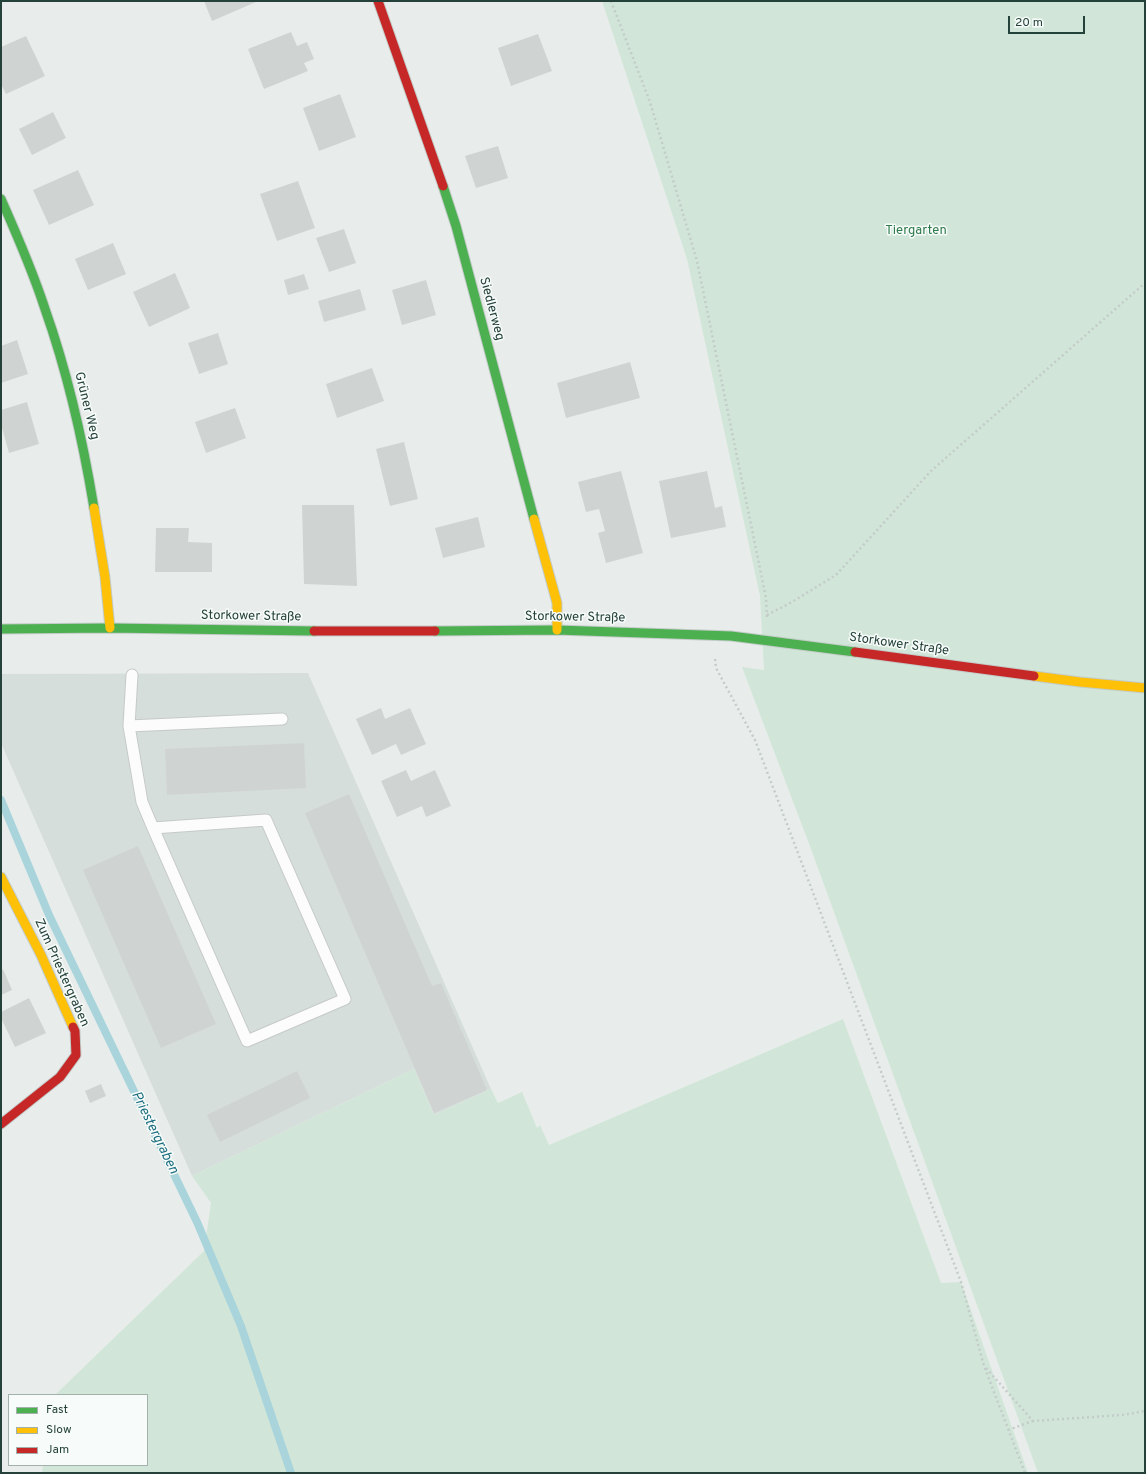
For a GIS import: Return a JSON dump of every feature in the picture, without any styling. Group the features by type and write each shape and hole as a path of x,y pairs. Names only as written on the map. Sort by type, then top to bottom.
{"street":[{"name":"Siedlerweg","path":"378,1 456,226 556,603 557,630"},
{"name":"Grüner Weg","path":"1,199 30,266 51,326 74,406 88,470 107,585 110,628"},
{"name":"Storkower Straße","path":"1,629 557,630 712,635 766,640 1080,682 1145,688"},
{"name":"Zum Priestergraben","path":"1,877 41,955 75,1031 76,1055 60,1077 1,1124"}],"lane":[{"path":"132,675 129,726 142,802 153,828 247,1041 344,1000 266,820 153,828"},
{"path":"129,726 282,719"}],"path":[{"path":"611,1 650,102 698,261 766,598 768,615 766,640"},
{"path":"768,615 836,575 931,471 1145,283"},
{"path":"712,635 716,668 755,740 961,1282 984,1366 1025,1473"},
{"path":"984,1366 1033,1421"},
{"path":"1008,1430 1033,1421 1122,1415 1145,1411"}],"shaded area":[{"path":"308,673 491,1089 434,1115 414,1069 192,1176 1,743 1,674"}],"green space":[{"name":"Tiergarten","path":"602,1 1145,1 1145,1473 1038,1473 811,849 742,667 764,670 760,596 687,259"},
{"path":"843,1019 941,1283 961,1282 1028,1473 42,1473 43,1466 148,1466 148,1394 56,1394 204,1251 211,1203 192,1176 414,1069 434,1115 491,1089 498,1103 522,1092 537,1128 540,1125 549,1145"}],"building":[{"path":"204,1 256,1 256,2 212,21"},
{"path":"291,32 297,46 307,42 314,59 304,63 308,71 264,89 248,49"},
{"path":"538,34 552,71 511,86 498,48"},
{"path":"26,36 45,76 6,94 1,84 1,47"},
{"path":"340,94 356,137 319,151 303,108"},
{"path":"53,112 66,138 32,155 19,129"},
{"path":"498,146 508,178 476,188 465,156"},
{"path":"78,170 94,205 49,225 33,190"},
{"path":"298,181 315,228 277,241 260,194"},
{"path":"344,229 356,263 329,272 316,238"},
{"path":"113,243 126,274 88,290 75,259"},
{"path":"175,273 190,308 149,327 133,292"},
{"path":"304,274 309,289 288,295 284,280"},
{"path":"426,280 436,315 402,325 392,290"},
{"path":"360,289 366,310 324,322 318,301"},
{"path":"218,333 228,364 199,374 188,343"},
{"path":"17,340 28,374 1,383 1,346"},
{"path":"630,362 640,398 566,418 557,383"},
{"path":"372,368 384,401 337,418 326,384"},
{"path":"27,402 39,444 9,453 1,424 1,410"},
{"path":"235,408 246,438 206,453 195,422"},
{"path":"404,442 418,499 390,506 376,449"},
{"path":"621,471 643,553 606,563 598,533 605,531 599,509 586,512 578,482"},
{"path":"707,471 715,508 722,506 726,527 671,538 659,481"},
{"path":"302,505 354,505 357,586 304,584"},
{"path":"478,517 485,547 443,558 435,528"},
{"path":"156,528 189,528 188,542 212,543 212,572 155,572"},
{"path":"381,708 385,719 410,708 426,744 401,755 396,744 372,755 356,719"},
{"path":"304,743 306,788 167,795 165,749"},
{"path":"406,770 411,781 435,770 451,806 426,817 422,806 397,817 381,781"},
{"path":"349,794 432,986 441,983 487,1090 434,1113 305,813"},
{"path":"138,846 216,1024 161,1048 83,870"},
{"path":"3,969 12,990 1,995 1,970"},
{"path":"29,998 46,1033 15,1047 1,1018 1,1012"},
{"path":"297,1071 310,1098 220,1142 207,1115"},
{"path":"101,1084 106,1096 90,1103 85,1091"}],"waterway":[{"name":"Priestergraben","path":"1,800 49,915 197,1222 241,1326 291,1473"}],"traffic: fast":[{"path":"443,186 456,226 534,519"},
{"path":"1,199 35,281 61,358 80,433 94,508"},
{"path":"1,629 110,628 314,631"},
{"path":"435,631 557,630 731,636 855,652"}],"traffic: slow":[{"path":"94,508 105,577 110,628"},
{"path":"534,519 557,603 557,630"},
{"path":"1034,676 1145,688"},
{"path":"1,877 41,955 73,1027"}],"traffic: jam":[{"path":"378,1 443,186"},
{"path":"314,631 435,631"},
{"path":"855,652 1034,676"},
{"path":"1,1124 60,1077 76,1055 75,1031 73,1027"}]}
